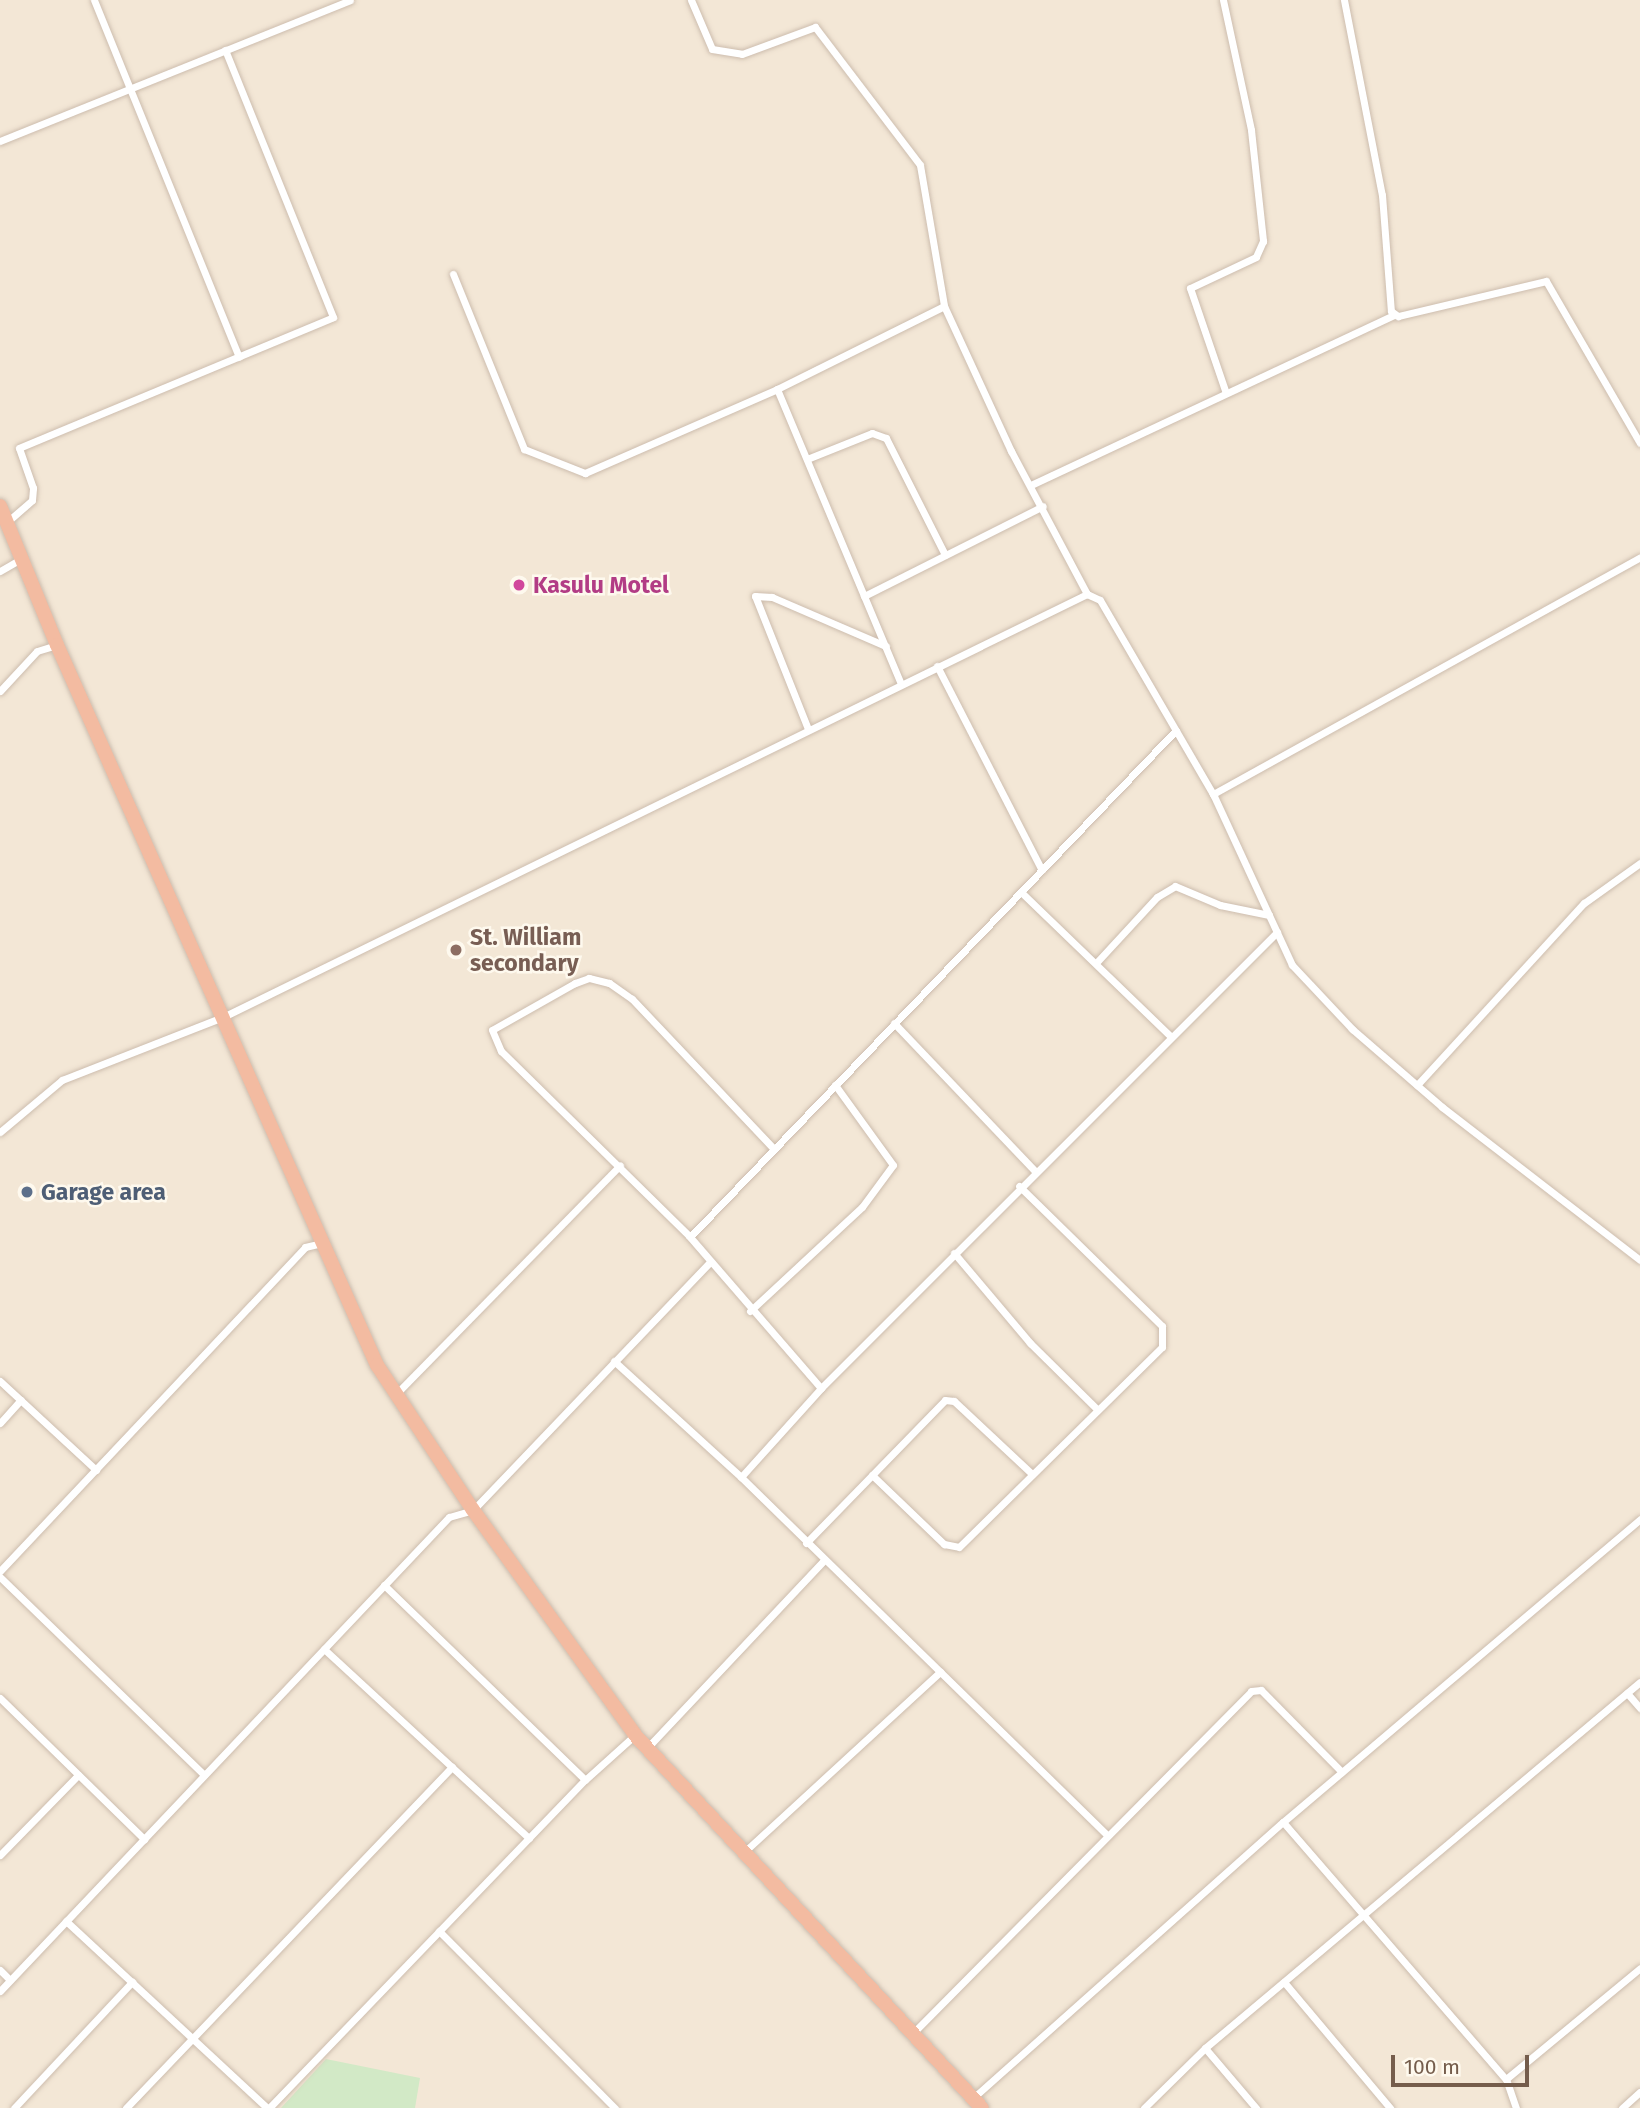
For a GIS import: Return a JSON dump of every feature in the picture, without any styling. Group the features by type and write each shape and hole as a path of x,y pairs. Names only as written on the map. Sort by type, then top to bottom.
{"highway":[{"path":"0,506 57,645 225,1016 321,1242 377,1365 472,1510 635,1735 977,2103"}],"street":[{"path":"94,0 128,90 239,357"},
{"path":"0,141 350,0"},
{"path":"691,0 712,49 742,54 815,27 920,165 944,306 1011,452 1033,484 1087,594 1100,600 1213,794 1292,964 1352,1029 1417,1085 1640,1260"},
{"path":"1223,0 1251,130 1263,242 1256,257 1190,288 1227,393"},
{"path":"1344,0 1376,159 1394,315"},
{"path":"7,523 32,500 33,488 19,448 332,317 225,50"},
{"path":"453,274 524,449 547,462 585,473 777,389 944,306"},
{"path":"1033,484 1394,315 1546,281 1640,443"},
{"path":"777,389 901,684"},
{"path":"807,459 872,433 886,438 945,555"},
{"path":"864,596 1043,506"},
{"path":"1213,794 1640,557"},
{"path":"0,571 21,559"},
{"path":"0,1132 62,1080 225,1016 1087,594"},
{"path":"808,729 755,596 784,602 886,646"},
{"path":"0,691 37,651 57,645"},
{"path":"937,666 1042,870"},
{"path":"690,1237 1176,730"},
{"path":"1417,1085 1584,903 1640,863"},
{"path":"1096,963 1157,897 1175,886 1220,905 1269,915"},
{"path":"1021,891 1169,1035"},
{"path":"741,1477 821,1388 1019,1186 1169,1035 1277,932"},
{"path":"774,1149 632,999 589,978 496,1023 492,1030 501,1051 620,1165 690,1237 750,1311 821,1388"},
{"path":"894,1023 1035,1171"},
{"path":"750,1311 862,1207 893,1165 835,1085"},
{"path":"396,1394 620,1165"},
{"path":"872,1475 953,1548 1162,1347 1162,1326 1019,1186"},
{"path":"0,1571 305,1247 321,1242"},
{"path":"954,1253 1030,1343 1098,1410"},
{"path":"0,1991 449,1517 472,1510 710,1262"},
{"path":"614,1361 741,1477 1106,1834"},
{"path":"0,1381 96,1470"},
{"path":"0,1423 21,1400"},
{"path":"806,1543 945,1400 954,1401 1032,1474"},
{"path":"977,2103 1283,1822 1640,1519"},
{"path":"646,1748 824,1560"},
{"path":"0,1577 204,1775"},
{"path":"384,1586 585,1780"},
{"path":"324,1648 529,1838"},
{"path":"743,1853 940,1672"},
{"path":"1144,2108 1205,2048 1365,1917 1640,1682"},
{"path":"912,2034 1106,1834 1251,1691 1261,1690 1342,1772"},
{"path":"1627,1693 1640,1708"},
{"path":"0,1699 144,1839"},
{"path":"66,1921 268,2108 585,1780 635,1735"},
{"path":"126,2108 452,1767"},
{"path":"0,1855 78,1775"},
{"path":"1283,1822 1506,2079 1516,2108"},
{"path":"439,1931 615,2108"},
{"path":"1506,2079 1640,1968"},
{"path":"0,1970 10,1980"},
{"path":"13,2108 132,1982"},
{"path":"1284,1982 1390,2108"},
{"path":"1205,2048 1256,2108"},
{"path":"1622,2108 1640,2092"}],"shaded area":[{"path":"0,0 1640,0 1640,2108 0,2108"}],"green space":[{"path":"326,2059 420,2078 415,2108 281,2108"}],"place":[{"name":"Kasulu Motel","path":"519,585"},
{"name":"St. William secondary","path":"456,950"},
{"name":"Garage area","path":"27,1192"}]}
